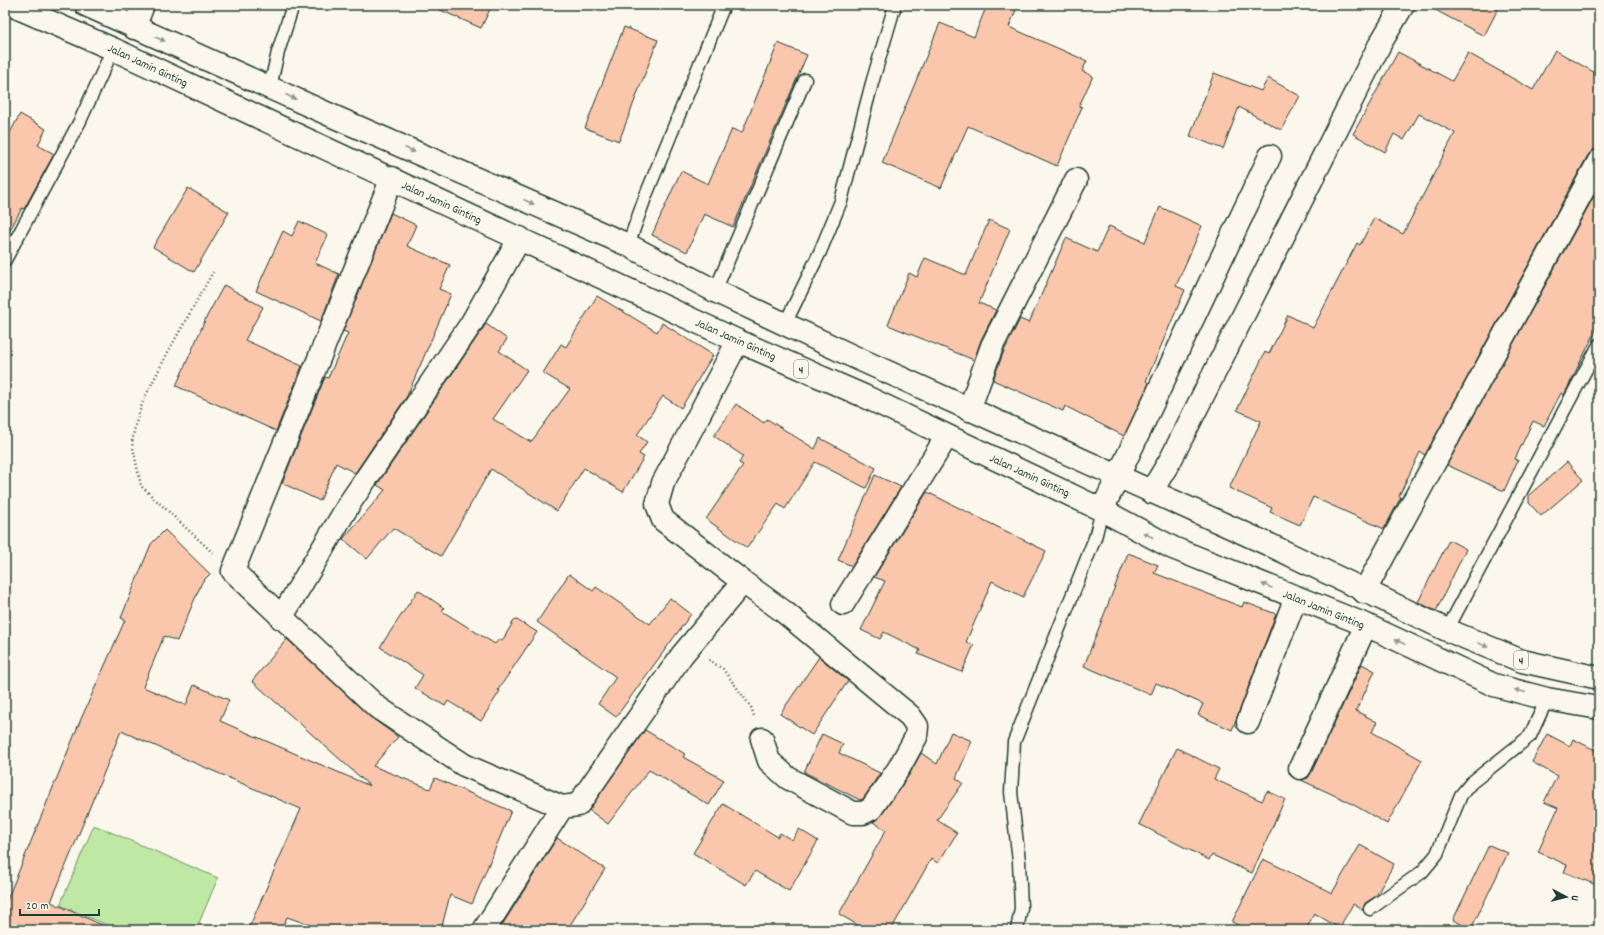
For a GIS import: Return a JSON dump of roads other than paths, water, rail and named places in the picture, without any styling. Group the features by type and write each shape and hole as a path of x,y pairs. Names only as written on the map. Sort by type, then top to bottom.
{"main road":[{"name":"Jalan Jamin Ginting","path":"11,5 113,49 392,178 738,341 864,396 1102,510 1173,548 1366,625 1494,684 1547,699 1599,708"},
{"name":"4","path":"86,5 336,118 628,245 715,291 785,324 969,410 1270,545 1364,592 1447,630 1522,661 1599,678"},
{"path":"134,28 143,5"},
{"path":"1151,492 1171,459 1380,44 1403,5"},
{"path":"1102,510 1270,156"},
{"path":"1364,592 1599,161"},
{"path":"392,178 232,571 383,711 464,765 562,807 578,805 682,655 743,582"},
{"path":"969,410 992,346 1076,180"},
{"path":"281,618 351,501 471,324 520,238"},
{"path":"738,341 663,483 657,504 663,520 783,611 910,716 917,726 916,738 898,768 871,809 863,813 853,813 788,778 769,761 762,739"},
{"path":"843,604 947,436"},
{"path":"1248,722 1296,597"},
{"path":"1300,768 1366,625"},
{"path":"484,930 562,807"}],"lane":[{"path":"270,87 278,52 293,5"},
{"path":"628,245 646,195 724,5"},
{"path":"785,324 820,252 841,201 872,83 895,5"},
{"path":"5,260 80,121 113,49"},
{"path":"715,291 805,80"},
{"path":"1447,630 1599,345"},
{"path":"1017,930 1021,908 1011,792 1014,742 1095,538 1102,510"},
{"path":"1370,909 1422,872 1437,854 1461,795 1472,783 1530,736 1547,699"}]}
